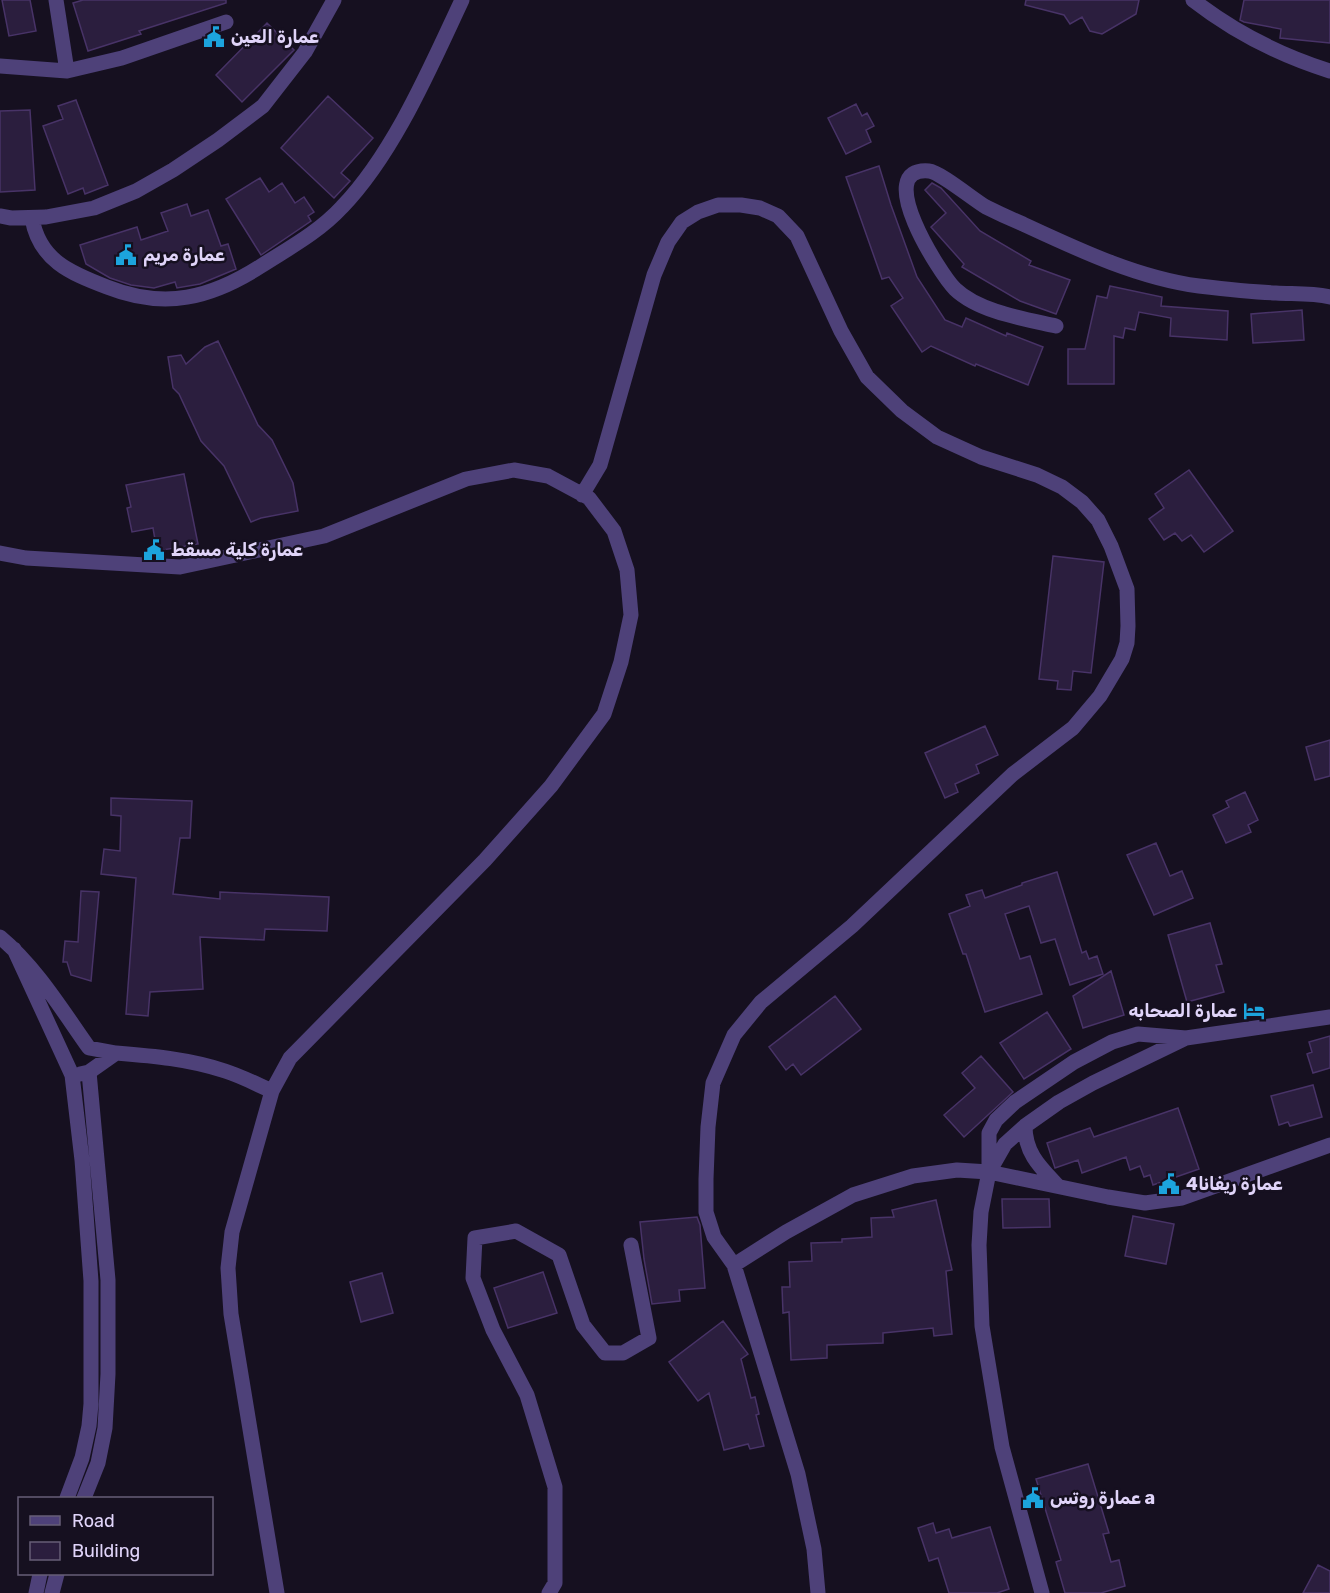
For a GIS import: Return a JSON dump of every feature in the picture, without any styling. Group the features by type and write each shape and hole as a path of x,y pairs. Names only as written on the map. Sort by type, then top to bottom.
{"street":[{"path":"56,0 67,71"},
{"path":"0,216 46,217 94,207 136,191 218,140 263,106 304,52 334,0"},
{"path":"32,218 41,246 57,261 74,274 111,289 148,298 176,299 185,299 219,289 250,273 313,233 342,207 376,165 420,89 462,0"},
{"path":"1193,0 1211,14 1268,46 1330,71"},
{"path":"0,66 67,71 122,58 226,22"},
{"path":"1056,326 1006,315 971,300 955,289 941,271 910,217 906,199 907,186 911,177 919,172 931,171 987,207 1063,243 1137,272 1196,285 1330,297"},
{"path":"582,495 600,465 610,437 654,274 668,242 682,222 698,212 718,205 760,208 778,216 797,236 841,331 867,376 895,404 937,437 981,457 1037,475 1062,487 1082,502 1098,520 1111,546 1127,589 1129,608 1127,643 1122,659 1100,696 1073,728 1013,774 852,926 761,1002 734,1035 713,1083 708,1127 706,1212 714,1237 734,1265 798,1474 814,1550 818,1593"},
{"path":"0,553 26,558 180,567 324,536 466,479 514,470 548,477 589,498 614,531 627,570 631,615 621,662 604,714 551,786 485,860 290,1058 272,1091 232,1232 228,1268 231,1314 277,1593"},
{"path":"0,937 14,949 45,986 89,1048 116,1053 162,1056 199,1063 227,1071 272,1091"},
{"path":"14,949 72,1075 82,1160 91,1281 92,1374 89,1426 82,1458 67,1497"},
{"path":"1042,1593 1002,1447 982,1326 980,1234 981,1212 989,1172 989,1133 996,1120 1015,1102 1074,1062 1112,1042 1138,1034 1186,1038 1330,1017"},
{"path":"989,1172 1005,1144 1025,1126 1059,1102 1186,1038"},
{"path":"72,1075 89,1072 116,1053"},
{"path":"84,1497 98,1463 105,1428 108,1374 108,1280 89,1072"},
{"path":"1025,1126 1025,1139 1036,1163 1057,1185"},
{"path":"734,1265 786,1232 853,1195 913,1176 957,1170 989,1172 1144,1203 1182,1198 1330,1145"},
{"path":"549,1593 555,1583 555,1487 527,1395 493,1330 473,1278 475,1238 516,1231 559,1255 584,1325 605,1353 623,1353 649,1338 630,1245"},
{"path":"36,1593 40,1575"},
{"path":"52,1593 57,1575"}],"building":[{"path":"2,0 30,0 36,31 9,36"},
{"path":"83,0 226,0 226,3 139,31 141,34 88,51 73,3"},
{"path":"1026,0 1139,0 1136,14 1102,34 1090,31 1082,17 1070,24 1064,15 1025,5"},
{"path":"1244,0 1330,0 1330,43 1280,38 1281,29 1240,20"},
{"path":"267,23 294,50 242,102 216,75"},
{"path":"328,96 373,138 341,173 350,181 334,198 281,148"},
{"path":"76,100 108,185 85,194 83,188 68,194 43,126 63,119 58,106"},
{"path":"856,104 862,116 867,113 874,126 866,130 871,142 846,154 828,118"},
{"path":"30,110 35,190 0,192 0,111"},
{"path":"879,166 917,277 945,320 962,327 966,318 1006,336 1007,333 1043,347 1028,385 976,364 975,366 931,346 922,352 891,306 903,298 889,277 882,279 846,177"},
{"path":"260,178 269,192 282,183 295,203 304,197 314,212 308,216 311,221 261,255 226,199"},
{"path":"932,183 941,188 980,231 1031,261 1029,265 1070,280 1056,314 1020,301 962,267 964,264 931,227 946,213 925,190"},
{"path":"187,204 191,216 208,210 221,246 228,244 236,269 200,284 177,288 175,282 154,288 131,285 110,278 86,264 80,245 137,227 141,240 168,231 161,213"},
{"path":"1110,286 1162,297 1161,306 1228,311 1227,340 1170,336 1171,318 1139,312 1135,330 1125,328 1123,338 1114,336 1114,384 1068,384 1068,349 1085,349 1097,296 1107,298"},
{"path":"1302,310 1304,340 1253,343 1251,314"},
{"path":"218,341 258,425 272,440 293,483 298,511 251,522 224,466 201,441 179,394 173,388 168,357 181,355 186,364 205,347"},
{"path":"1189,470 1233,531 1204,552 1191,535 1182,541 1175,533 1164,540 1149,519 1164,508 1155,494"},
{"path":"184,474 198,544 157,551 153,528 132,532 127,508 131,507 126,485"},
{"path":"1053,556 1104,562 1091,673 1073,671 1071,690 1057,689 1058,681 1039,679"},
{"path":"985,726 998,755 976,765 979,773 955,784 958,792 945,798 925,753"},
{"path":"1330,740 1330,776 1315,780 1306,747"},
{"path":"1245,792 1258,820 1248,825 1251,832 1226,843 1213,815 1229,807 1226,801"},
{"path":"111,798 192,801 190,838 180,838 173,894 220,899 220,892 329,897 327,931 265,929 264,940 200,937 203,989 150,992 148,1016 126,1014 136,878 101,874 104,849 120,851 121,816 111,815"},
{"path":"1156,843 1170,876 1182,871 1193,898 1154,915 1127,855"},
{"path":"1057,872 1082,953 1086,951 1089,959 1097,956 1103,974 1070,985 1055,939 1041,943 1029,906 1005,914 1020,959 1030,956 1042,994 985,1012 966,954 963,954 949,914 970,906 966,895 982,890 985,898"},
{"path":"81,891 99,892 91,981 71,975 67,962 63,962 65,941 78,942"},
{"path":"1210,923 1222,964 1216,965 1224,992 1187,1002 1168,935"},
{"path":"1111,971 1124,1015 1083,1028 1073,996"},
{"path":"835,996 861,1029 801,1075 793,1064 786,1070 769,1047"},
{"path":"1047,1012 1071,1049 1024,1079 1000,1043"},
{"path":"1330,1036 1330,1068 1313,1073 1307,1054 1312,1052 1309,1042"},
{"path":"981,1056 1013,1092 964,1137 944,1115 975,1088 962,1073"},
{"path":"1313,1085 1322,1117 1290,1126 1288,1122 1279,1125 1271,1096"},
{"path":"1178,1108 1199,1169 1153,1185 1150,1175 1144,1177 1140,1166 1130,1170 1126,1157 1082,1173 1078,1160 1055,1168 1047,1143 1090,1128 1094,1137"},
{"path":"1002,1199 1049,1199 1050,1227 1003,1228"},
{"path":"936,1200 952,1270 946,1271 952,1334 934,1336 933,1328 883,1333 883,1343 827,1345 827,1358 791,1360 789,1312 783,1313 782,1287 790,1287 789,1262 812,1261 811,1243 842,1242 842,1239 872,1237 871,1218 894,1217 892,1210"},
{"path":"1133,1216 1174,1224 1166,1264 1125,1256"},
{"path":"697,1217 700,1225 705,1288 679,1290 680,1301 652,1304 640,1222"},
{"path":"543,1272 557,1313 508,1328 494,1288"},
{"path":"382,1273 393,1313 361,1322 350,1282"},
{"path":"723,1321 748,1354 741,1359 751,1398 755,1397 759,1414 756,1415 764,1446 750,1449 748,1444 724,1450 709,1393 698,1401 669,1362"},
{"path":"1088,1464 1109,1533 1103,1534 1111,1562 1119,1560 1125,1586 1101,1593 1065,1593 1056,1562 1061,1560 1036,1479"},
{"path":"933,1523 936,1533 949,1529 952,1538 990,1527 1009,1589 997,1593 949,1593 938,1558 929,1561 918,1528"},
{"path":"1318,1565 1330,1571 1330,1593 1303,1593"}],"place":[{"name":"عمارة العين","path":"214,37"},
{"name":"عمارة مريم","path":"126,255"},
{"name":"عمارة كلية مسقط","path":"154,550"},
{"name":"عمارة الصحابه","path":"1254,1011"},
{"name":"عمارة ريفانا4","path":"1169,1184"},
{"name":"عمارة روتس a","path":"1033,1498"}]}
